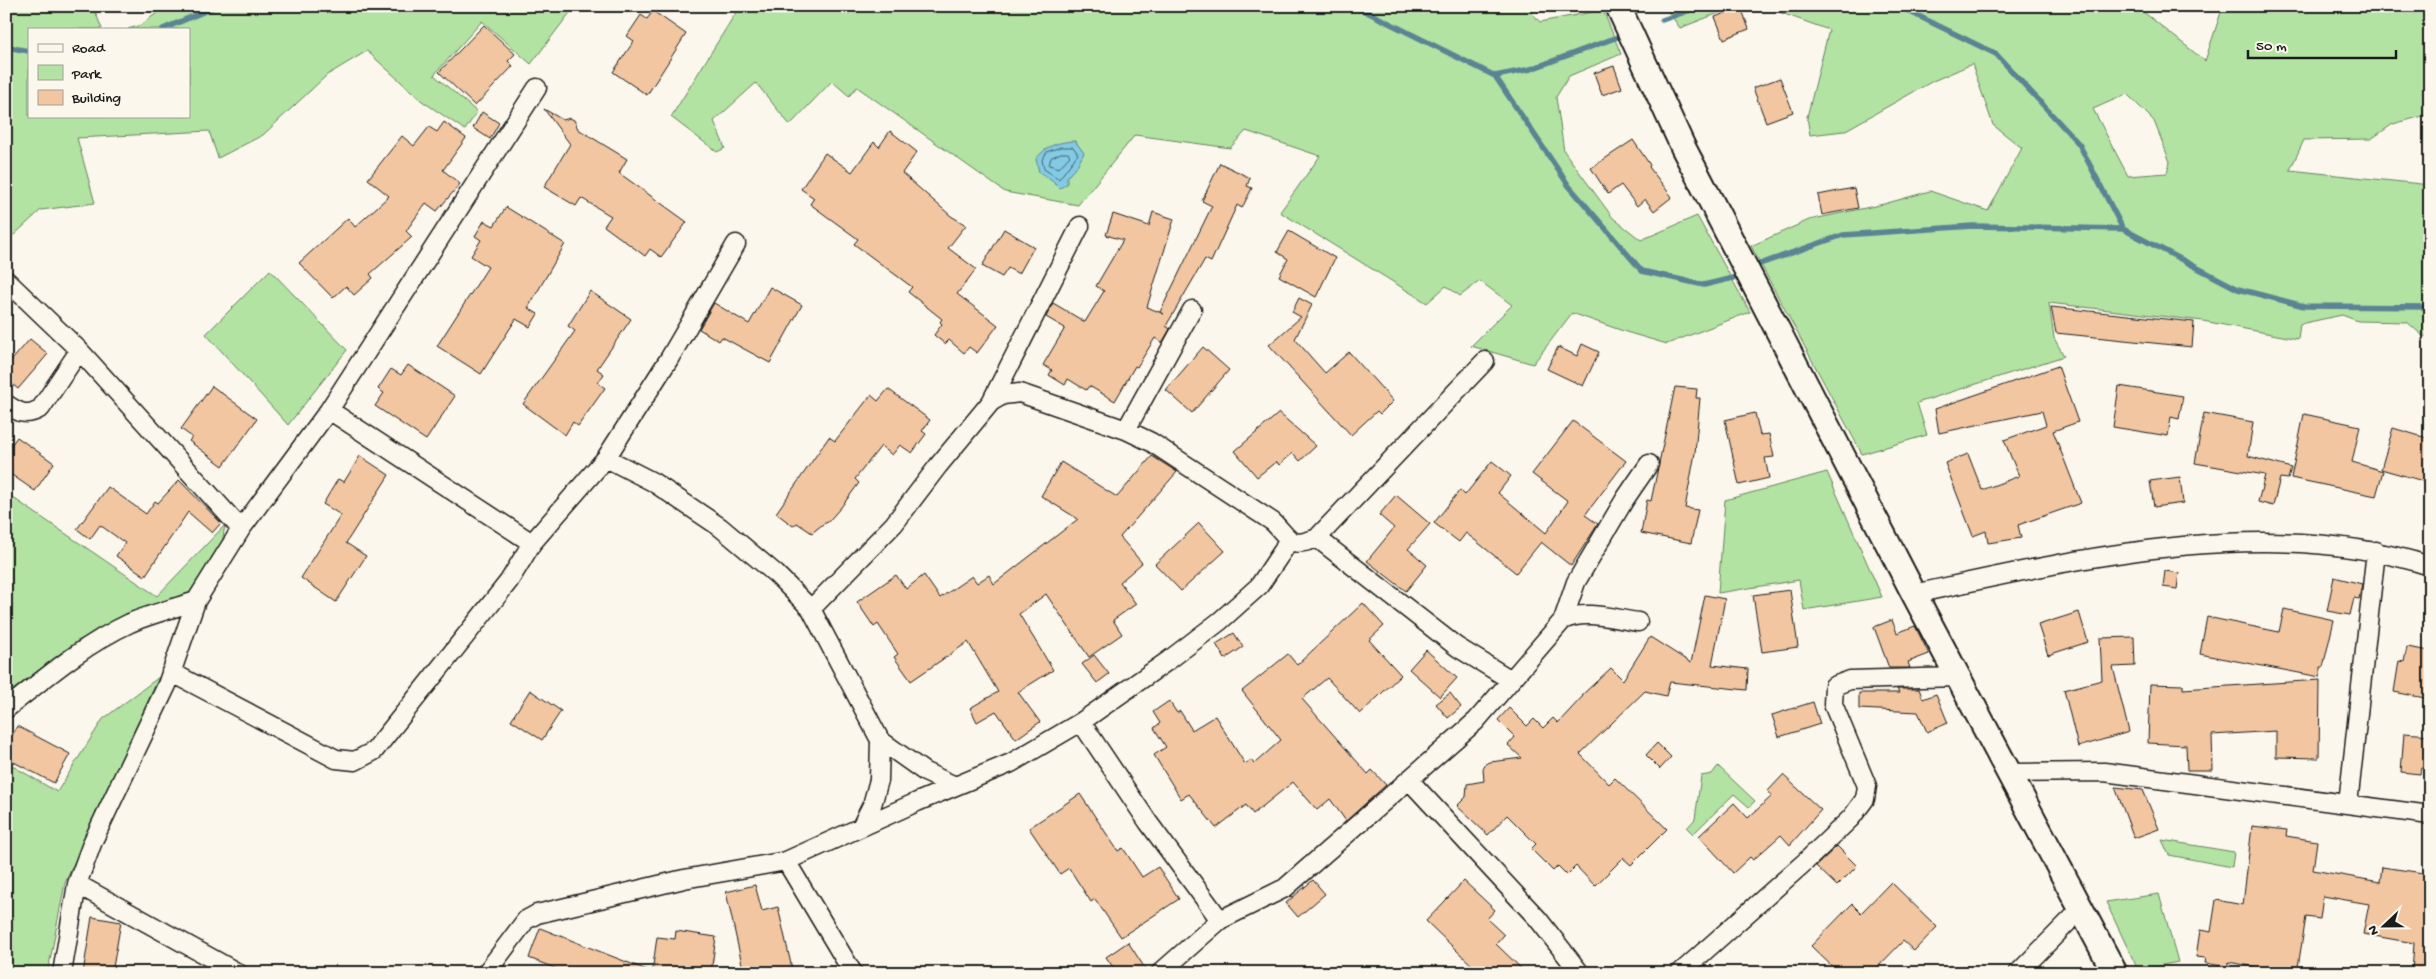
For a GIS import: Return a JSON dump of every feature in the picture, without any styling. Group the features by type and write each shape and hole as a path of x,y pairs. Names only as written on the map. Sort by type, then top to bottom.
{"street":[{"path":"1622,13 1683,147 1914,594 2115,973"},
{"path":"62,973 77,884 93,841 171,672 196,601 241,529 329,410 537,88"},
{"path":"811,609 894,524 938,466 991,402 1080,226"},
{"path":"171,672 336,759 355,761 374,751 509,581 532,543 606,458 669,358 736,244"},
{"path":"6,280 79,351 241,529"},
{"path":"1126,430 1192,310"},
{"path":"6,404 23,414 33,413 40,408 79,351"},
{"path":"991,402 1003,395 1020,392 1126,430 1151,442 1273,522 1287,540 1302,544 1317,538 1485,361"},
{"path":"329,410 532,543"},
{"path":"606,458 653,482 720,527 776,574 811,609 880,740 925,772 955,786"},
{"path":"1563,620 1576,582 1625,499 1649,464"},
{"path":"1317,538 1457,647 1511,680"},
{"path":"486,973 526,920 537,914 684,880 786,861 1011,762 1081,722 1169,660 1242,602 1259,586 1284,549 1287,540"},
{"path":"1914,594 2042,566 2165,547 2264,541 2376,551 2430,566"},
{"path":"2348,804 2376,551"},
{"path":"6,709 68,661 110,634 132,623 196,601"},
{"path":"1160,973 1220,920 1285,888 1409,780 1476,721 1563,620 1572,615 1585,614 1638,622"},
{"path":"1680,973 1805,862 1851,818 1865,799 1867,786 1833,704 1834,686 1850,680 1958,677"},
{"path":"1081,722 1148,822 1220,920"},
{"path":"860,827 872,805 880,780 880,740"},
{"path":"2009,772 2104,772 2430,814"},
{"path":"1409,780 1538,919 1580,973"},
{"path":"786,861 853,973"},
{"path":"77,884 238,973"},
{"path":"2018,973 2080,910"}],"green space":[{"path":"6,6 93,6 102,28 28,28 28,118 190,118 190,28 131,28 141,25 166,6 575,6 531,64 482,21 434,75 477,112 465,130 422,101 367,51 327,75 263,135 218,158 209,131 77,138 95,203 41,210 14,235 6,233"},
{"path":"740,6 1526,6 1540,22 1603,10 1621,54 1569,76 1556,97 1564,151 1613,218 1641,240 1697,216 1750,312 1667,344 1572,313 1533,364 1471,346 1512,305 1480,281 1460,296 1446,286 1427,303 1280,212 1320,156 1246,131 1230,148 1135,135 1078,205 1005,192 857,87 849,96 832,81 790,125 756,83 714,121 725,148 717,152 671,117","holes":["1077,166 1055,185 1053,180"]},
{"path":"1664,6 1737,6 1680,28"},
{"path":"1762,6 2064,6 2065,8 2136,6 2205,61 2223,6 2430,6 2430,114 2393,124 2371,139 2304,140 2290,170 2430,185 2430,337 2423,336 2407,322 2358,321 2342,315 2300,324 2298,339 2203,321 2049,303 2054,338 2064,356 1917,403 1927,435 1862,454 1751,246 1809,220 1884,204 1930,191 1988,211 2022,148 1993,125 1972,64 1933,81 1844,131 1810,135 1807,117 1829,30","holes":["2127,94 2154,121 2170,162 2167,173 2128,176 2093,109"]},
{"path":"270,270 347,350 288,425 206,334"},
{"path":"1827,472 1882,597 1804,610 1799,580 1718,593 1725,500"},
{"path":"6,493 157,596 225,525 222,544 191,597 77,641 6,695"},
{"path":"159,677 65,883 48,971 6,967 6,762 57,792 103,719"},
{"path":"1718,766 1755,801 1749,807 1734,794 1693,834 1687,828 1695,819 1701,776 1712,774"},
{"path":"2162,840 2234,852 2232,867 2169,855"},
{"path":"2159,894 2178,962 2138,970 2106,902"}],"water":[{"path":"1075,141 1084,153 1077,166 1067,177 1067,184 1060,188 1052,180 1039,172 1036,159 1044,150 1053,145"}],"building":[{"path":"1741,7 1749,29 1724,39 1715,17"},
{"path":"653,11 686,34 647,95 613,72 634,41 627,36 641,15 647,19"},
{"path":"484,25 515,54 508,61 513,66 475,106 439,72"},
{"path":"1614,66 1622,88 1602,95 1594,73"},
{"path":"1780,78 1793,112 1766,122 1753,88"},
{"path":"544,109 563,120 570,118 574,120 578,129 627,159 619,173 687,222 661,257 650,249 645,256 604,226 611,216 581,198 576,206 544,187 570,144"},
{"path":"482,112 499,123 490,139 473,128"},
{"path":"444,122 466,138 443,170 460,184 437,211 426,203 406,231 412,237 370,274 373,278 354,295 346,286 333,298 299,263 348,218 355,227 389,196 368,179 402,136 414,146 429,127 437,132"},
{"path":"890,131 917,152 902,173 951,216 966,225 948,248 976,269 957,294 998,325 977,353 969,347 964,353 949,340 945,344 934,335 942,324 940,322 942,319 908,292 912,287 854,244 858,239 810,204 814,198 801,189 825,153 852,172 874,142 879,147"},
{"path":"1633,140 1650,165 1649,167 1672,197 1654,211 1645,199 1637,206 1621,185 1608,194 1591,168"},
{"path":"1220,163 1250,178 1247,186 1252,188 1242,208 1237,205 1211,262 1205,259 1166,326 1170,329 1162,343 1155,338 1137,367 1135,366 1115,401 1089,386 1086,390 1068,379 1065,385 1049,375 1052,370 1043,365 1065,328 1046,317 1053,303 1085,322 1104,291 1096,286 1123,240 1106,235 1113,214 1149,226 1153,212 1174,219 1147,307 1164,314 1160,312 1212,206 1202,201"},
{"path":"1854,188 1858,208 1822,215 1818,195"},
{"path":"506,207 565,244 528,308 538,314 530,327 516,319 481,374 437,346 488,267 471,256 481,240 475,236 484,221 494,226"},
{"path":"1004,229 1034,247 1019,274 1008,268 1002,277 982,266"},
{"path":"1289,231 1335,258 1316,297 1279,276 1288,259 1277,252"},
{"path":"770,287 802,305 770,363 722,337 719,341 699,329 714,303 749,324"},
{"path":"590,291 631,319 597,369 604,374 598,383 605,388 578,426 573,422 565,435 523,404 575,331 568,326"},
{"path":"1299,298 1312,305 1295,339 1325,373 1349,352 1393,401 1380,414 1377,411 1351,435 1269,345 1301,317 1292,312"},
{"path":"2051,307 2194,322 2192,347 2056,333"},
{"path":"30,339 48,354 18,389 6,379 6,367"},
{"path":"1582,344 1599,352 1583,386 1547,369 1558,347 1577,356"},
{"path":"1203,347 1229,370 1192,413 1166,390"},
{"path":"408,365 455,396 426,440 375,406 384,393 378,389 391,369 401,375"},
{"path":"2058,366 2078,422 2053,431 2081,503 2018,525 2021,538 1988,543 1986,531 1973,536 1945,463 1968,454 1982,490 2019,476 2004,440 2046,425 2042,411 1939,433 1935,409"},
{"path":"212,386 257,419 223,466 189,441 192,437 181,429"},
{"path":"2119,386 2183,396 2179,419 2171,417 2168,436 2113,427"},
{"path":"1675,387 1697,389 1696,398 1700,398 1695,453 1685,508 1698,510 1691,543 1641,533 1647,500 1651,501"},
{"path":"888,389 930,420 922,431 926,434 912,453 900,445 892,455 881,446 855,479 859,483 842,506 828,522 812,533 797,523 793,526 776,513 829,437 835,441 871,395 878,401"},
{"path":"1279,413 1316,446 1300,461 1293,453 1279,465 1277,462 1273,464 1257,477 1235,451"},
{"path":"1755,413 1760,435 1769,434 1774,457 1765,458 1769,478 1739,485 1725,420"},
{"path":"2204,413 2253,422 2248,456 2291,468 2288,479 2280,478 2273,506 2258,502 2265,475 2195,463"},
{"path":"2304,414 2360,426 2352,462 2383,471 2376,496 2291,478"},
{"path":"1573,421 1626,461 1585,515 1598,524 1571,566 1541,542 1516,573 1466,533 1459,542 1434,523 1460,490 1465,495 1492,461 1511,476 1498,493 1546,533 1568,501 1532,474"},
{"path":"2393,428 2430,439 2430,483 2381,469"},
{"path":"17,437 54,463 35,491 6,471 6,452"},
{"path":"360,456 389,475 346,543 366,556 336,602 301,578 341,515 323,504 338,479 344,482"},
{"path":"1152,456 1177,472 1120,537 1142,563 1120,582 1136,604 1113,620 1122,634 1089,657 1046,594 1019,614 1053,670 1018,692 1040,722 1016,739 996,711 977,722 970,708 998,692 968,642 911,681 894,657 898,654 878,624 874,627 857,602 896,575 906,589 924,575 940,598 972,576 977,583 989,575 994,584 1078,519 1041,496 1061,462 1117,497"},
{"path":"2180,477 2183,503 2154,507 2150,481"},
{"path":"179,480 221,523 212,533 188,512 145,576 116,556 125,543 100,525 90,539 77,529 108,487 146,514 155,501 158,503"},
{"path":"1396,495 1430,524 1408,549 1427,565 1406,591 1367,561 1394,528 1379,515"},
{"path":"1199,523 1225,551 1181,591 1155,564"},
{"path":"2165,571 2179,573 2177,589 2163,587"},
{"path":"2334,577 2362,584 2359,599 2354,598 2350,615 2327,611"},
{"path":"1790,590 1798,647 1762,652 1753,595"},
{"path":"1705,595 1725,599 1712,665 1748,669 1747,690 1670,682 1666,696 1645,691 1580,754 1609,784 1615,778 1667,829 1631,865 1623,858 1595,886 1576,866 1567,875 1558,866 1553,871 1531,849 1536,844 1507,815 1488,835 1457,806 1466,797 1467,784 1484,781 1483,769 1486,764 1522,758 1508,745 1515,737 1498,720 1509,708 1527,726 1534,719 1543,728 1553,718 1558,723 1582,695 1611,668 1623,680 1650,637 1691,663"},
{"path":"1363,603 1384,626 1369,640 1401,675 1360,714 1327,678 1302,699 1368,774 1372,770 1386,785 1346,821 1330,799 1317,810 1293,782 1253,814 1246,805 1216,828 1189,794 1181,799 1154,755 1166,747 1154,728 1160,723 1153,712 1169,701 1177,713 1180,711 1192,730 1215,716 1245,764 1251,760 1254,764 1281,740 1242,691 1288,654 1297,665"},
{"path":"2284,609 2334,620 2323,667 2320,667 2320,677 2200,654 2207,617 2279,632"},
{"path":"2079,612 2088,642 2048,655 2038,625"},
{"path":"1892,620 1897,633 1915,626 1929,654 1908,662 1910,668 1889,668 1874,627"},
{"path":"1234,633 1243,647 1225,659 1216,644"},
{"path":"2134,637 2135,666 2113,667 2129,732 2078,747 2064,690 2102,680 2100,638"},
{"path":"2407,647 2430,651 2430,699 2394,692 2399,661 2404,662"},
{"path":"1426,650 1457,678 1440,697 1409,669"},
{"path":"1094,655 1109,674 1097,683 1082,664"},
{"path":"2320,680 2319,758 2276,757 2276,731 2212,735 2213,770 2187,770 2186,745 2148,743 2150,684 2183,685 2183,689"},
{"path":"1897,689 1919,689 1923,699 1936,694 1948,723 1927,732 1918,712 1859,709 1859,693 1899,693"},
{"path":"530,690 561,711 542,740 511,720"},
{"path":"1450,693 1461,707 1448,718 1436,704"},
{"path":"1813,702 1820,724 1779,737 1772,715"},
{"path":"17,726 70,754 54,783 6,758 6,747"},
{"path":"2404,733 2430,735 2430,769 2421,768 2420,774 2401,772"},
{"path":"1657,743 1671,757 1660,769 1646,755"},
{"path":"1783,775 1821,810 1790,845 1781,835 1753,860 1750,857 1733,873 1699,836 1734,803 1748,818 1772,796 1768,791"},
{"path":"2115,787 2143,790 2159,829 2134,838"},
{"path":"1080,794 1118,851 1123,848 1142,877 1158,867 1179,899 1121,937 1095,899 1091,902 1069,868 1060,874 1029,828"},
{"path":"2252,826 2287,830 2286,836 2317,841 2313,870 2380,882 2382,867 2430,874 2430,897 2426,925 2430,925 2430,973 2412,973 2414,943 2363,934 2369,904 2323,896 2320,919 2306,917 2297,973 2279,973 2279,971 2228,962 2228,967 2205,963 2206,958 2196,957 2200,930 2211,932 2216,900 2243,905"},
{"path":"1837,846 1857,866 1837,886 1816,866"},
{"path":"1313,880 1325,894 1298,917 1286,903"},
{"path":"1464,881 1495,910 1487,919 1504,935 1496,944 1526,973 1480,973 1426,921"},
{"path":"1891,882 1937,927 1914,951 1903,941 1872,973 1839,973 1811,946 1852,904 1861,913"},
{"path":"755,885 762,911 778,907 793,973 744,973 726,892"},
{"path":"92,917 121,922 112,973 83,973"},
{"path":"540,928 652,973 567,973 529,958"},
{"path":"676,931 716,937 711,973 652,973 657,937 675,939"},
{"path":"1128,942 1148,973 1117,973 1106,957"}],"waterway":[{"path":"165,28 217,6"},
{"path":"1355,6 1495,76 1531,69 1623,35"},
{"path":"1662,20 1702,6"},
{"path":"1898,6 1996,54 2079,144 2123,229 2238,289 2304,306 2430,307"},
{"path":"6,47 28,51"},
{"path":"1495,76 1569,186 1642,271 1704,285 1733,278"},
{"path":"1757,265 1843,235 1973,226 2123,229"}]}
